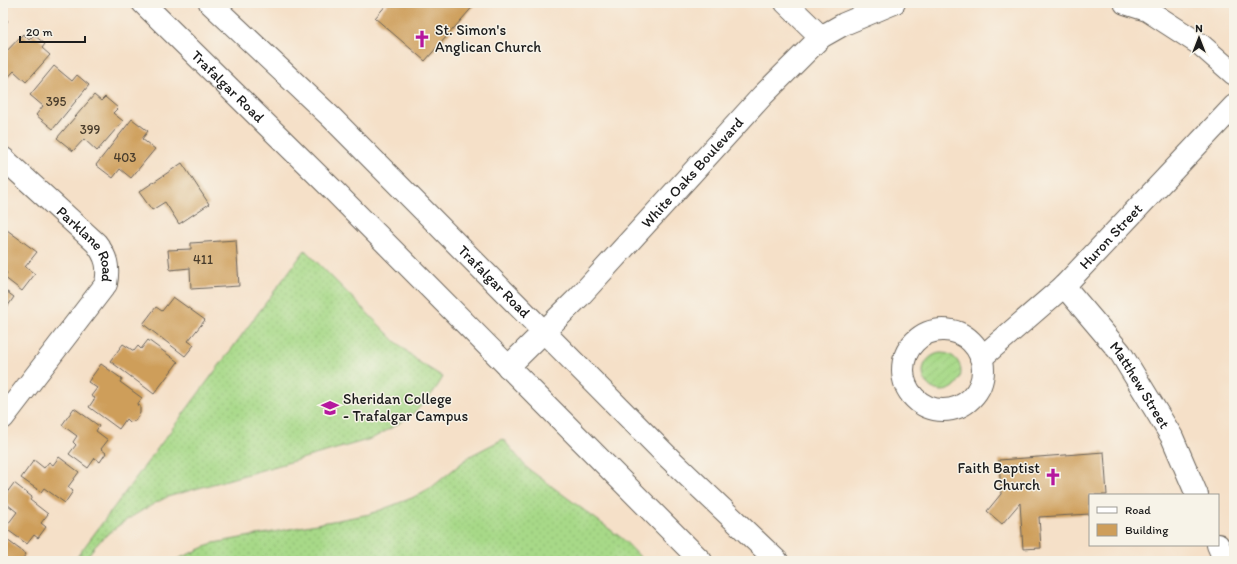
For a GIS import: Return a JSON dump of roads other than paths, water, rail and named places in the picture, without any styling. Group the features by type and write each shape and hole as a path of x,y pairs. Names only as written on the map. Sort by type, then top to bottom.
{"street":[{"name":"Trafalgar Road","path":"143,3 328,185 701,561"},
{"name":"Trafalgar Road","path":"210,3 332,118 663,451 777,561"},
{"path":"786,3 821,37"},
{"name":"White Oaks Boulevard","path":"508,367 579,296 763,95 821,37 844,24 894,3"},
{"path":"1125,3 1148,10 1201,45 1234,74"},
{"name":"Huron Street","path":"981,358 1064,286 1234,106"},
{"name":"Parklane Road","path":"3,158 96,243 108,263 108,272 106,284 3,418"},
{"name":"Matthew Street","path":"1064,286 1120,352 1172,437 1197,494"},
{"path":"1218,546 1225,561"}],"place":[{"name":"St. Simon's Anglican Church","path":"422,39"},
{"name":"Sheridan College - Trafalgar Campus","path":"330,408"},
{"name":"Faith Baptist Church","path":"1053,477"}]}
